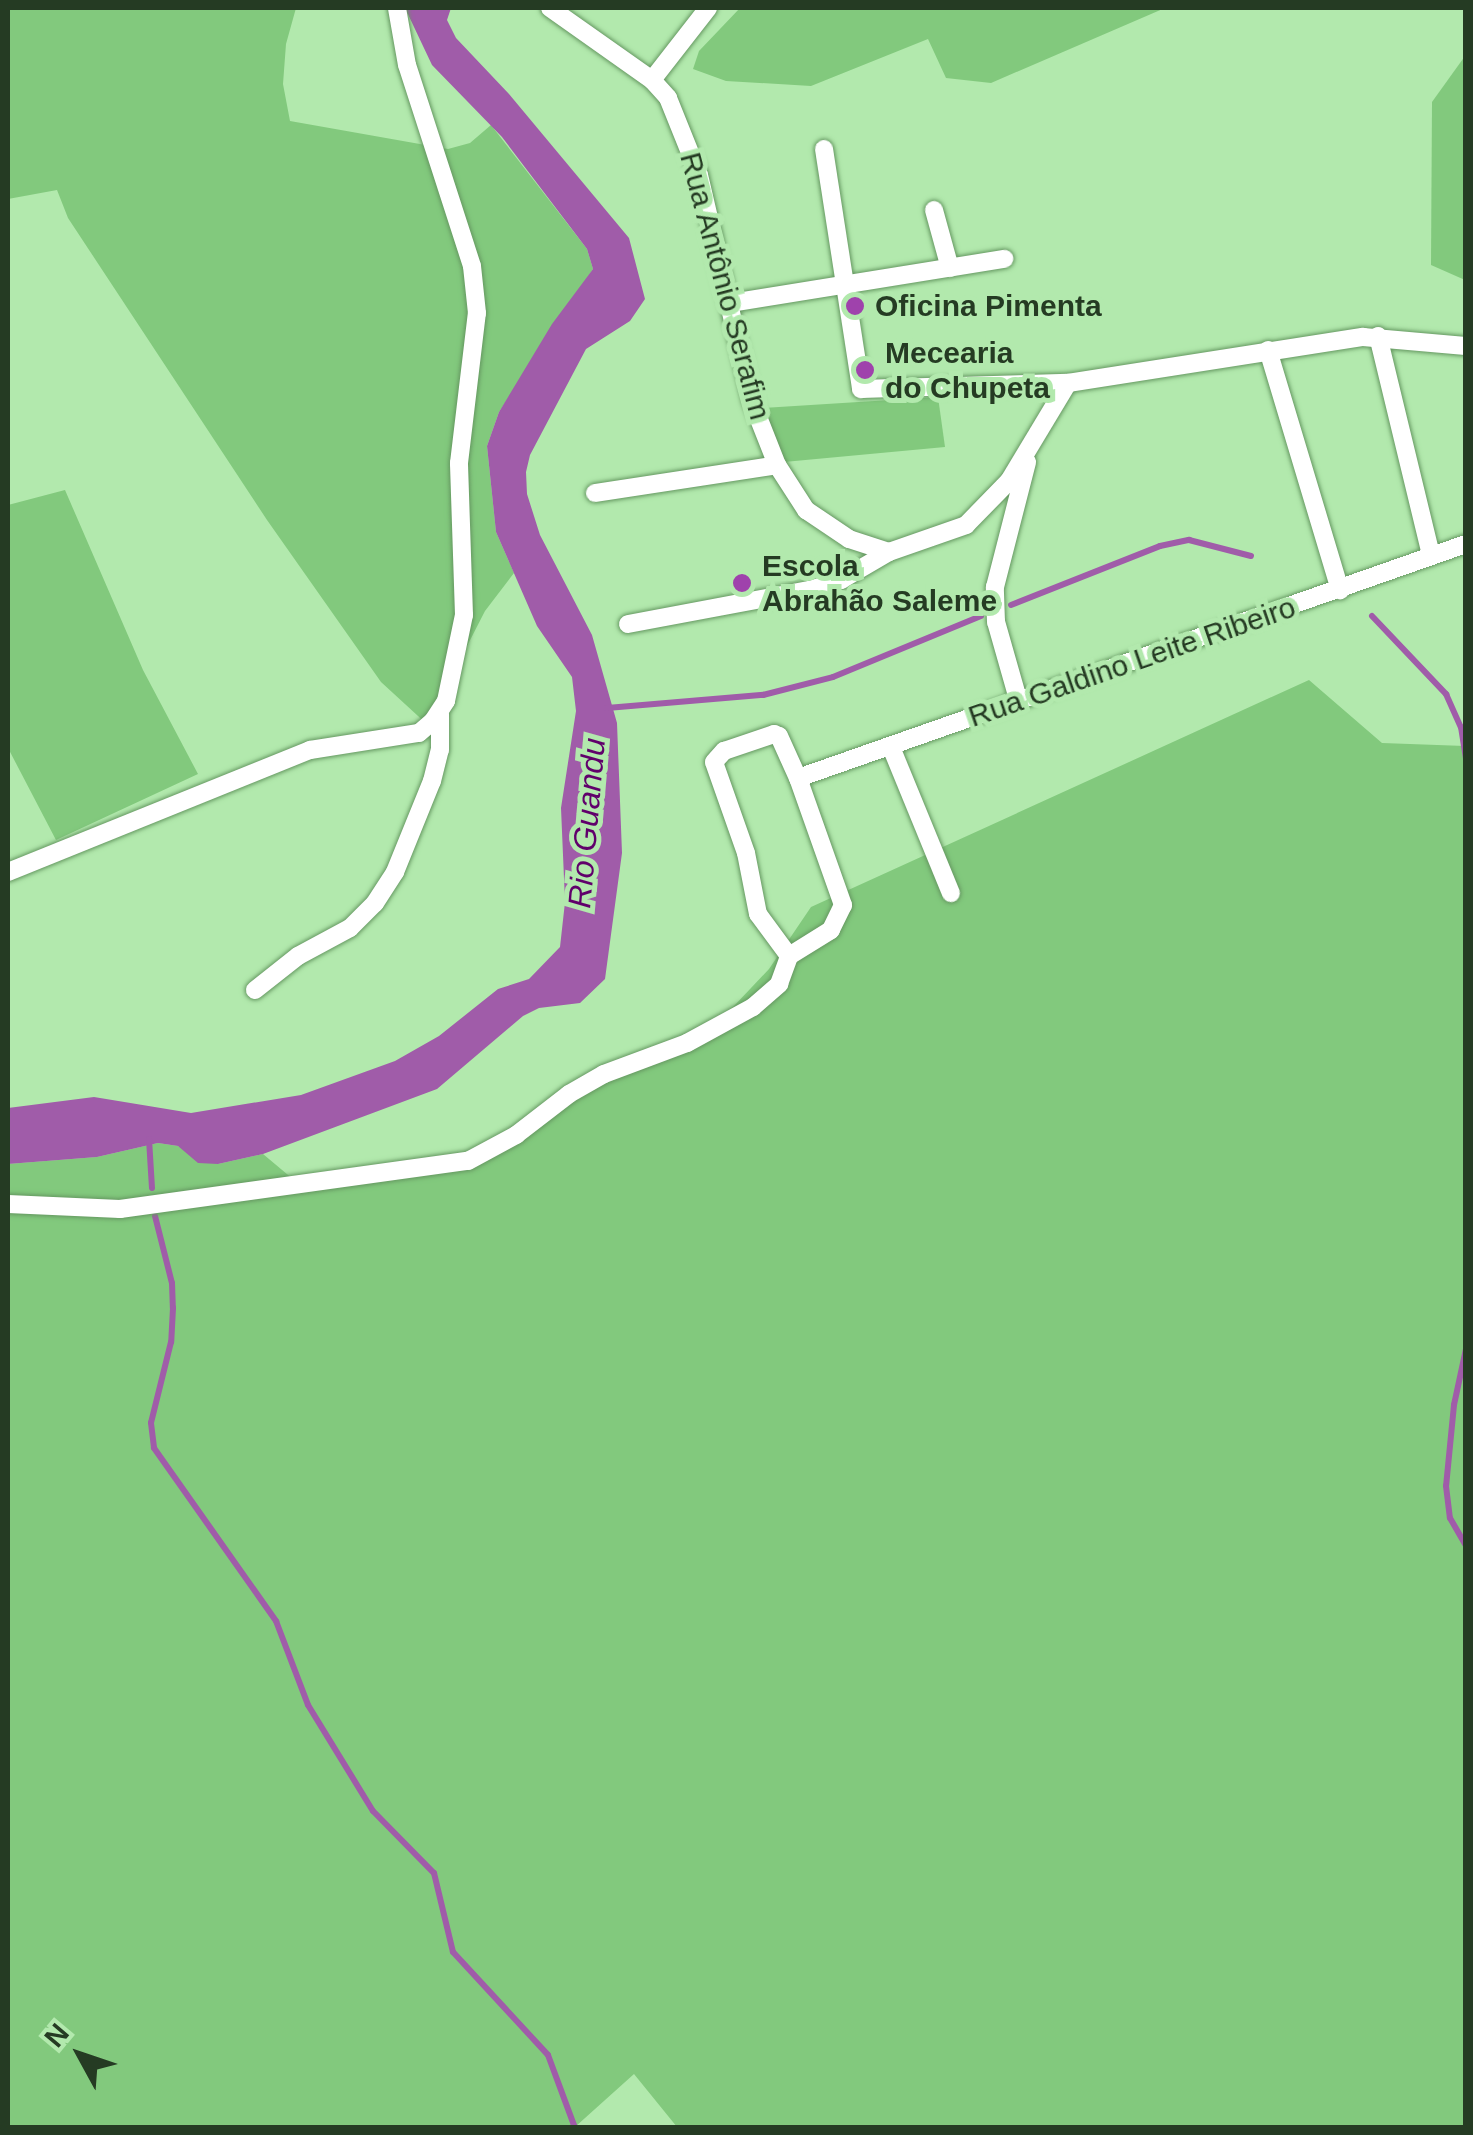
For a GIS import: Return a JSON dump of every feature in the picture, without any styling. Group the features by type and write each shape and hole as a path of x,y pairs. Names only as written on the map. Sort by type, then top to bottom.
{"street":[{"path":"255,990 298,956 350,928 375,904 395,872 432,782 440,750 440,714 457,661 464,615 458,462 477,312 472,266 407,65 397,8"},
{"path":"652,80 708,8"},
{"name":"Rua Antônio Serafim","path":"554,11 652,80 668,98 699,175 751,400 777,465 818,522 889,552"},
{"path":"824,149 861,390 1068,382 1378,336 1466,346"},
{"path":"934,210 950,268"},
{"path":"731,304 1004,258"},
{"path":"1378,336 1431,555"},
{"path":"1268,350 1340,590"},
{"path":"628,624 810,590 842,580 889,552 966,526 1009,481 1068,382"},
{"path":"1018,699 996,622 995,587 1031,447"},
{"path":"595,493 777,465"},
{"name":"Rua Galdino Leite Ribeiro","path":"798,778 1466,544"},
{"path":"8,872 310,750 419,733 440,714"},
{"path":"8,1204 120,1208 468,1161 516,1136 590,1082 706,1034 768,996 784,977 790,956 831,930 843,906 798,778 775,734 721,753 715,760 746,853 758,914 790,956"},
{"path":"891,747 950,893"}],"green space":[{"path":"8,8 296,8 286,44 283,84 290,121 448,149 470,143 491,125 587,249 593,269 499,412 487,446 496,532 514,573 485,611 466,648 442,738 381,682 267,520 68,218 57,190 8,199"},
{"path":"740,8 1165,8 991,83 946,78 928,39 811,86 726,81 693,69 699,51"},
{"path":"1465,56 1465,280 1431,265 1432,102"},
{"path":"938,397 945,447 784,462 763,408"},
{"path":"65,490 143,670 198,774 56,840 8,748 8,505"},
{"path":"1309,680 1382,743 1465,746 1465,2127 677,2127 634,2074 575,2127 8,2128 8,1164 97,1157 158,1143 178,1146 218,1164 263,1154 300,1185 480,1158 575,1094 684,1041 733,1007 769,969 811,907"}],"water":[{"name":"Rio Guandu","path":"405,8 451,8 447,20 456,38 509,94 629,238 645,299 630,321 586,349 530,455 526,472 527,494 540,535 592,635 617,723 622,853 605,979 580,1003 539,1008 523,1016 437,1089 263,1154 218,1164 198,1163 178,1146 158,1143 97,1157 8,1164 8,1108 94,1097 191,1113 301,1095 395,1061 439,1036 498,989 529,979 560,947 565,902 561,808 576,711 572,677 537,626 496,532 487,446 499,412 552,324 593,269 587,249 502,137 432,65"}],"waterway":[{"path":"1011,605 1160,546 1189,540 1251,556"},
{"path":"607,708 763,695 833,677 981,616"},
{"path":"1372,616 1446,694 1461,727 1466,759"},
{"path":"149,1139 152,1188"},
{"path":"155,1216 172,1283 173,1308 171,1342 151,1423 154,1448 276,1621 308,1705 373,1811 434,1873 453,1952 548,2055 575,2128"},
{"path":"1466,1349 1454,1405 1446,1486 1450,1518 1466,1546"}],"place":[{"name":"Oficina Pimenta","path":"855,306"},
{"name":"Mecearia do Chupeta","path":"865,370"},
{"name":"Escola Abrahão Saleme","path":"742,583"}]}
